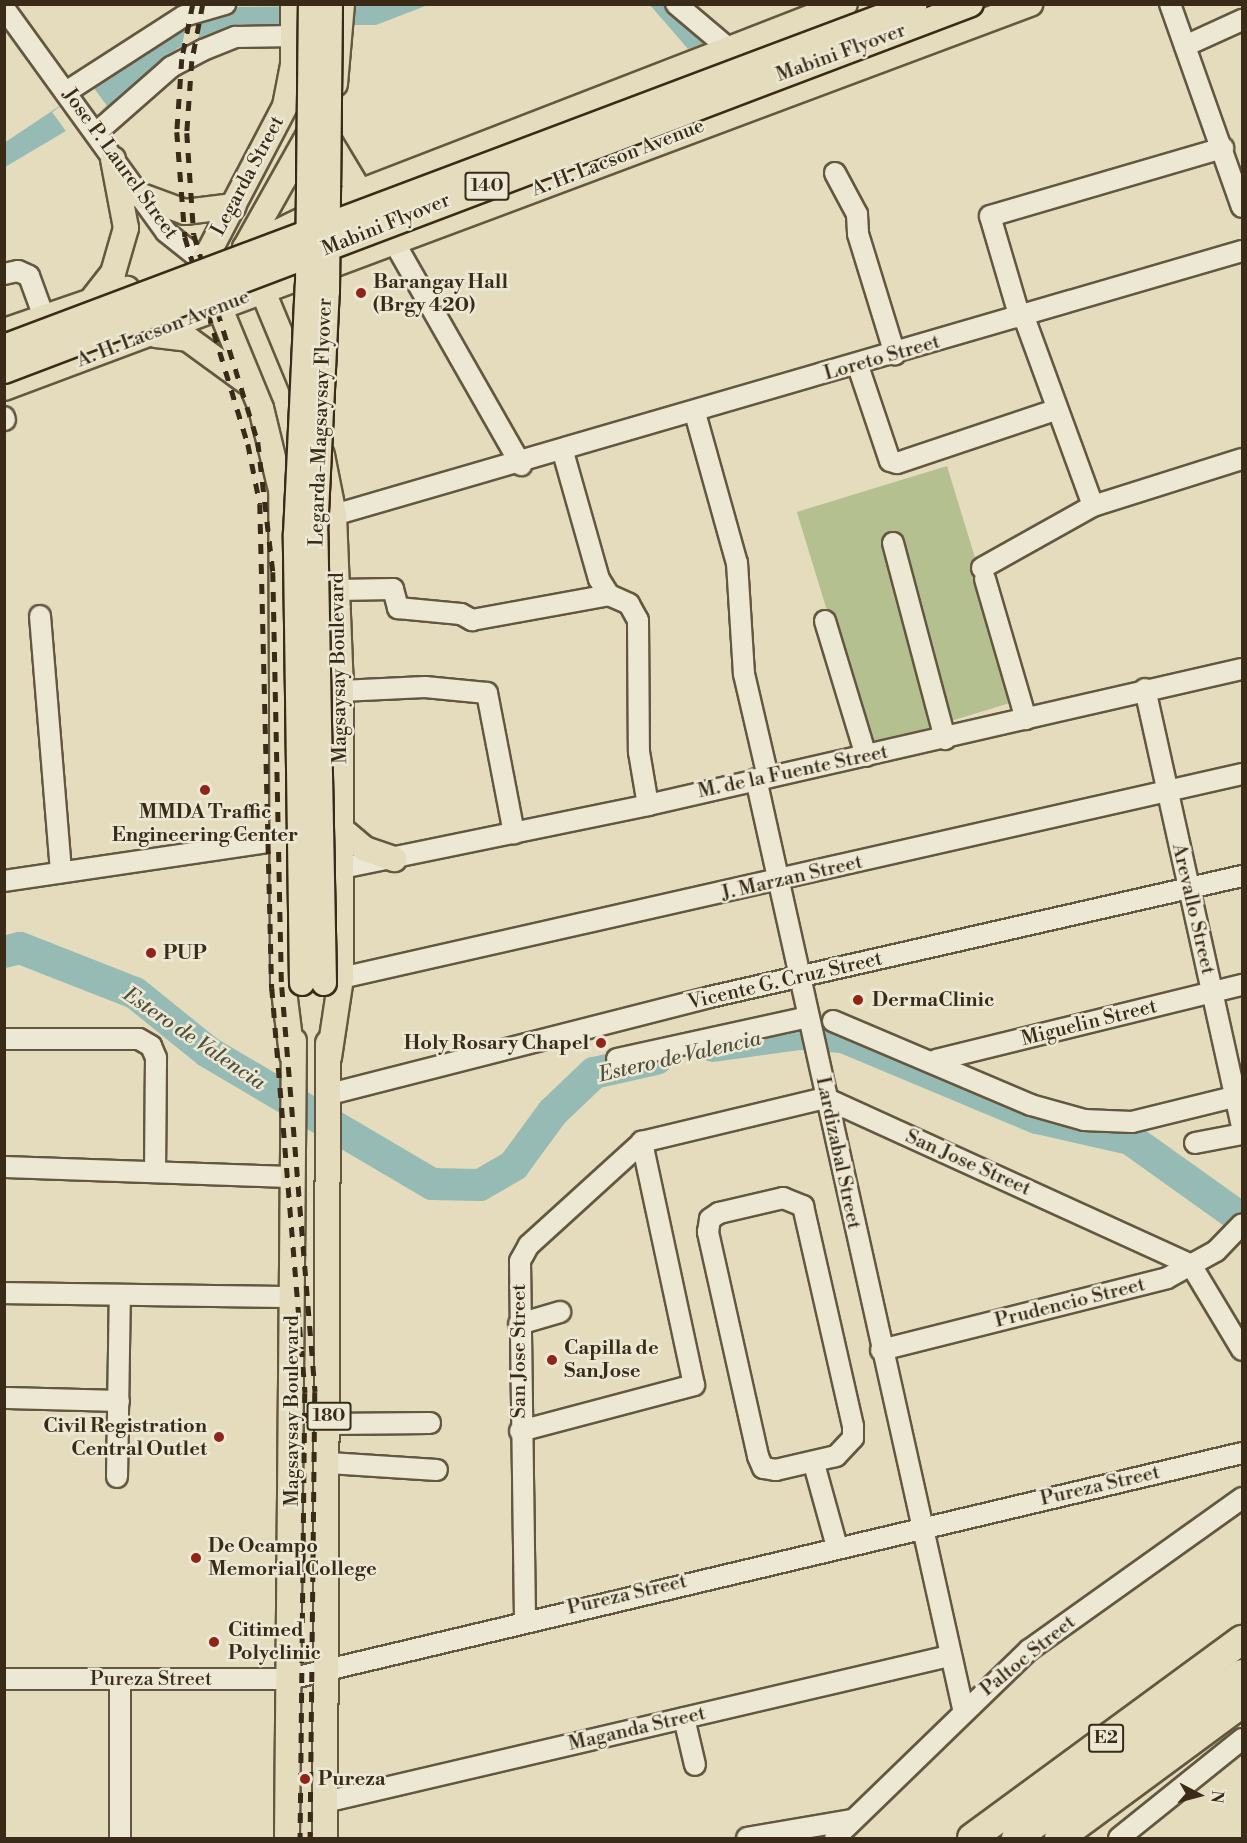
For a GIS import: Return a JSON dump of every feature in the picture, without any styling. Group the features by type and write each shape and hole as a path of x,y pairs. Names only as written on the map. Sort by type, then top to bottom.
{"highway":[{"name":"E2","path":"972,1839 1242,1640"},
{"name":"E2","path":"1016,1839 1242,1674"},
{"path":"1059,1839 1242,1703"}],"main road":[{"name":"Legarda Street","path":"202,265 285,106 294,36 293,4"},
{"name":"Legarda-Magsaysay Flyover","path":"311,4 308,284 296,534 322,981"},
{"name":"Legarda-Magsaysay Flyover","path":"322,981 315,533 327,291 330,4"},
{"name":"140","path":"4,331 202,265 245,248 360,192 626,86 845,4"},
{"name":"Mabini Flyover","path":"4,347 915,4"},
{"name":"Mabini Flyover","path":"4,371 971,4"},
{"name":"A. H. Lacson Avenue","path":"4,388 1030,4"},
{"name":"Legarda Street","path":"259,292 245,248 317,120 339,72 343,25"},
{"path":"294,36 343,25"},
{"path":"626,86 646,147"},
{"path":"317,120 360,192"},
{"path":"460,152 480,210"},
{"path":"91,301 113,273 126,228 113,159"},
{"path":"139,195 185,212 234,206"},
{"path":"202,265 216,308"},
{"path":"275,327 297,278"},
{"name":"Magsaysay Boulevard","path":"259,292 306,395 334,515 338,579 342,868 322,981 292,1055"},
{"name":"Magsaysay Boulevard","path":"216,308 251,386 278,471 281,566 283,983 292,1055 293,1177 287,1839"},
{"path":"148,336 188,339 251,386"},
{"path":"281,566 295,548 313,544 326,550 338,579"},
{"path":"341,829 365,849 394,859"},
{"name":"Magsaysay Boulevard","path":"322,981 329,1057 330,1099 325,1839"}],"street":[{"path":"68,96 184,16 225,4"},
{"path":"676,4 728,48"},
{"path":"1170,4 1242,207"},
{"name":"Jose P. Laurel Street","path":"4,8 166,232 202,265 259,292"},
{"path":"1185,45 1242,20"},
{"path":"91,127 171,67 203,50 236,37 294,36"},
{"path":"1093,506 1022,318 990,216 1076,193 1222,148"},
{"path":"835,173 857,214 858,234 896,354"},
{"path":"394,242 522,465"},
{"name":"Loreto Street","path":"334,515 522,465 1242,251"},
{"path":"4,274 18,271 29,276 44,317"},
{"path":"858,366 890,460 897,463 1055,410"},
{"name":"Lardizabal Street","path":"695,414 737,563 744,674 762,778 776,882 816,1051 949,1656 963,1708"},
{"path":"563,452 609,595"},
{"path":"1026,719 983,573 1093,506 1242,459"},
{"path":"893,543 945,739"},
{"path":"338,579 393,589 398,608 461,614 472,620 609,595 629,604 638,620 639,752 648,805"},
{"path":"40,616 61,872"},
{"path":"825,621 866,756"},
{"name":"M. de la Fuente Street","path":"342,868 648,805 945,739 1145,690 1242,669"},
{"path":"341,691 425,687 488,693 514,833"},
{"name":"Arevallo Street","path":"1145,690 1186,888 1239,1096 1242,1128"},
{"name":"J. Marzan Street","path":"322,981 776,882 1242,774"},
{"path":"4,881 283,840"},
{"name":"Vicente G. Cruz Street","path":"330,1099 799,978 1242,876"},
{"name":"Miguelin Street","path":"936,1060 1242,985"},
{"path":"617,1059 809,1020"},
{"path":"833,1021 936,1060 1066,1116 1132,1122 1239,1096"},
{"path":"4,1039 140,1039 151,1046 156,1058 155,1170"},
{"name":"San Jose Street","path":"525,1619 519,1431 520,1261 529,1245 642,1142 825,1098 1191,1265"},
{"path":"1195,1143 1242,1134"},
{"name":"San Jose Street","path":"519,1431 694,1385 642,1142"},
{"path":"4,1167 155,1170 293,1177"},
{"path":"783,1198 803,1206 853,1426 846,1448 814,1464 776,1470 763,1468 758,1456 708,1232 710,1219 719,1213 783,1198"},
{"name":"Prudencio Street","path":"881,1350 1167,1278 1191,1265 1238,1229"},
{"path":"1191,1265 1242,1350"},
{"path":"4,1293 293,1297"},
{"path":"117,1477 120,1296"},
{"path":"519,1324 560,1312"},
{"path":"4,1398 119,1401"},
{"path":"329,1424 430,1423"},
{"name":"Pureza Street","path":"4,1679 289,1679 525,1619 1242,1453"},
{"path":"329,1463 437,1470"},
{"path":"814,1464 837,1546"},
{"name":"Paltoc Street","path":"835,1839 851,1820 963,1708 1029,1650 1242,1498"},
{"name":"Maganda Street","path":"325,1802 949,1656"},
{"path":"120,1680 120,1839"},
{"path":"684,1718 695,1765"},
{"path":"1119,1839 1242,1739"},
{"path":"747,1839 851,1820"}],"green space":[{"path":"947,466 1019,700 868,746 797,512"}],"water":[{"path":"428,5 376,25 248,25 178,48 110,105 5,167 4,143 175,29 230,7"},
{"path":"650,5 669,5 703,38 702,44 688,49"}],"pier":[{"path":"203,15 197,44 181,50 187,21"},
{"path":"91,84 107,106 68,134 52,112"}],"waterway":[{"name":"Estero de Valencia","path":"4,952 20,948 135,993 208,1052 432,1184 480,1185 514,1165 553,1112 594,1073 656,1059"},
{"name":"Estero de Valencia","path":"713,1046 800,1034 843,1037 1037,1118 1130,1139 1242,1219"}],"railway":[{"path":"193,4 182,59 177,132 185,237 248,444 260,504 272,988 305,1393 300,1838"},
{"path":"203,4 192,61 187,133 194,235 258,442 273,572 282,987 315,1392 310,1838"}],"place":[{"name":"Barangay Hall (Brgy 420)","path":"361,293"},
{"name":"MMDA Traffic Engineering Center","path":"205,790"},
{"name":"PUP","path":"151,953"},
{"name":"DermaClinic","path":"858,1000"},
{"name":"Holy Rosary Chapel","path":"601,1043"},
{"name":"Capilla de San Jose","path":"552,1360"},
{"name":"Civil Registration Central Outlet","path":"219,1437"},
{"name":"De Ocampo Memorial College","path":"196,1558"},
{"name":"Citimed Polyclinic","path":"214,1642"},
{"name":"Pureza","path":"305,1779"}]}
